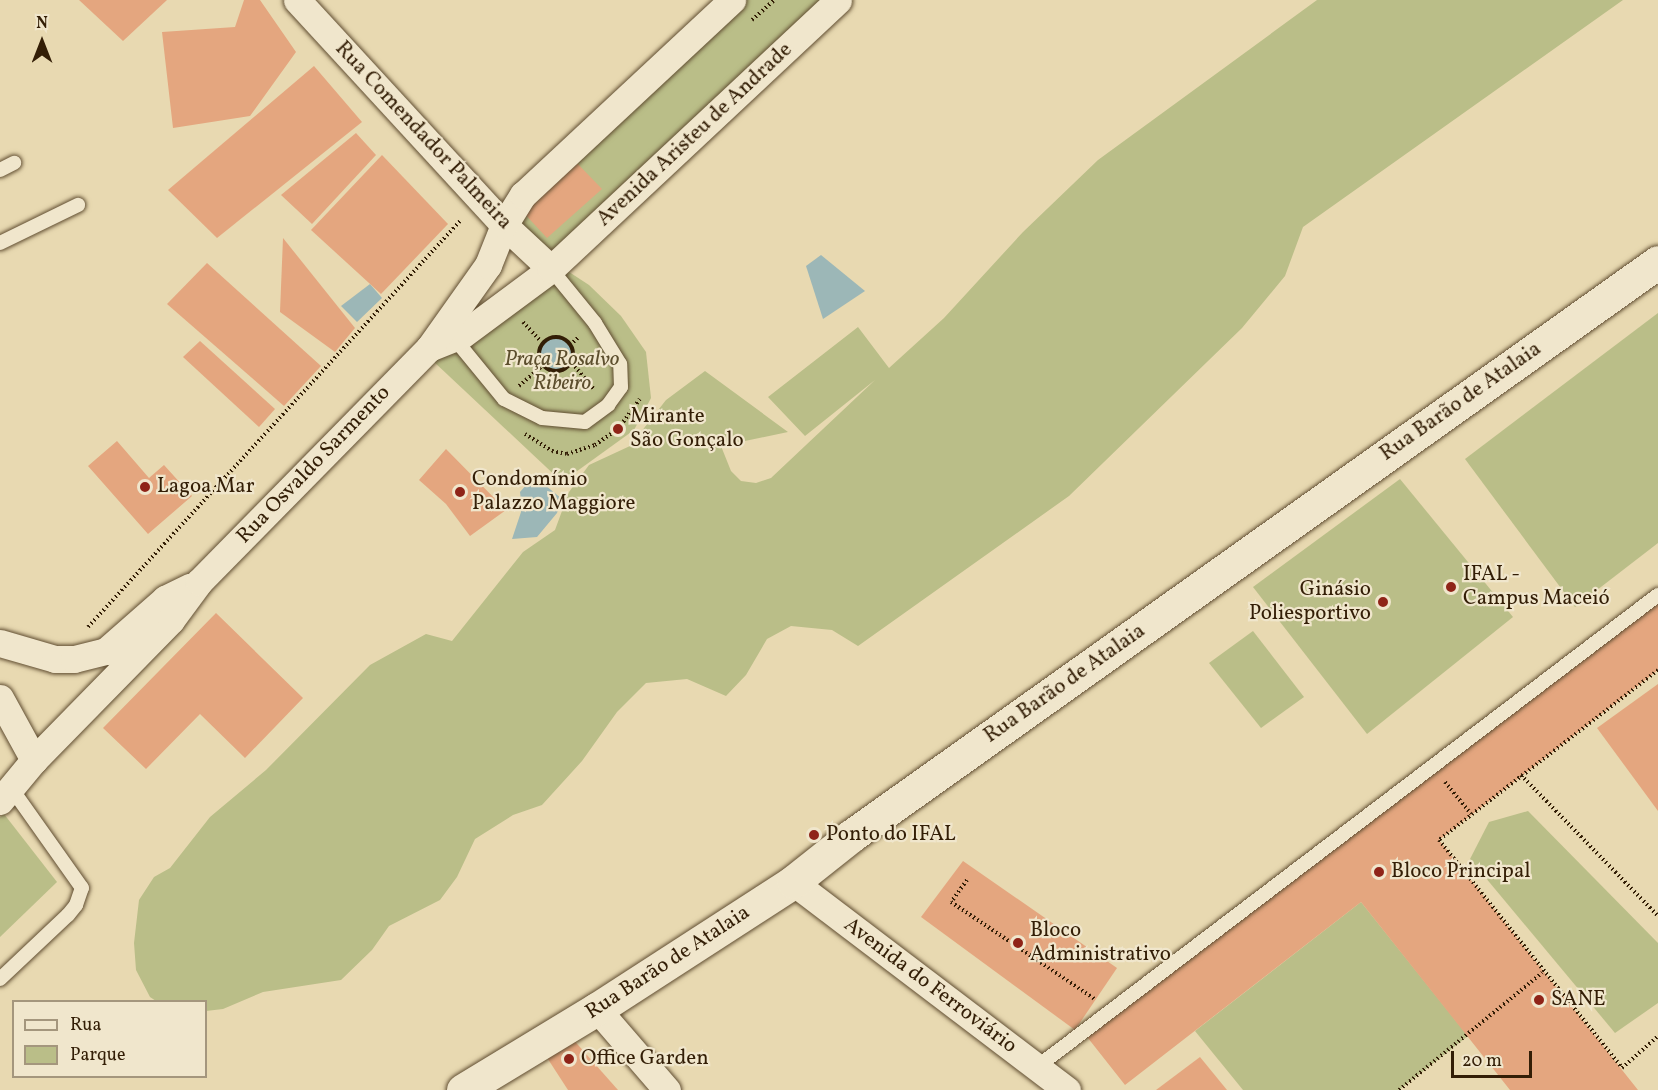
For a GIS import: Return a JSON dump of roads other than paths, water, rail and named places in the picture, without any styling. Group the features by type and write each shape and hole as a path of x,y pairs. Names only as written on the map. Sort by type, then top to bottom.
{"main road":[{"name":"Rua Barão de Atalaia","path":"463,1090 597,1009 793,882 851,836 1658,262"}],"street":[{"name":"Rua Comendador Palmeira","path":"297,0 504,225 551,269"},
{"path":"504,225 523,195 732,0"},
{"name":"Avenida Aristeu de Andrade","path":"551,269 838,0"},
{"name":"Rua Osvaldo Sarmento","path":"6,795 34,760 171,621 199,582 429,348 488,265 504,225"},
{"name":"Rua Osvaldo Sarmento","path":"429,348 454,338 551,269"},
{"name":"Rua Osvaldo Sarmento","path":"0,643 30,654 74,659 106,651 165,599 199,582"},
{"path":"74,659 97,696"},
{"path":"1,706 34,760"},
{"name":"Avenida do Ferroviário","path":"793,882 1068,1090"},
{"path":"597,1009 667,1090"}],"lane":[{"path":"0,170 14,163"},
{"path":"0,243 78,205"},
{"path":"454,338 504,399 542,418 561,422 585,422 608,405 621,387 622,377 615,349 551,269"},
{"path":"1037,1067 1431,765 1658,595"},
{"path":"0,979 68,915 76,905 82,888 6,795"}],"water":[{"path":"821,255 865,291 823,319 806,266"},
{"path":"370,284 382,298 357,322 341,306"},
{"path":"556,338 567,343 572,354 567,365 556,370 545,365 540,354 545,343"},
{"path":"534,476 562,499 557,513 537,537 512,539 522,509 520,492"}],"place":[{"name":"Mirante São Gonçalo","path":"618,429"},
{"name":"Lagoa Mar","path":"145,487"},
{"name":"Condomínio Palazzo Maggiore","path":"460,492"},
{"name":"IFAL - Campus Maceió","path":"1451,587"},
{"name":"Ginásio Poliesportivo","path":"1383,602"},
{"name":"Ponto do IFAL","path":"814,835"},
{"name":"Bloco Principal","path":"1379,872"},
{"name":"Bloco Administrativo","path":"1018,943"},
{"name":"SANE","path":"1539,1000"},
{"name":"Office Garden","path":"569,1059"}],"park label":[{"name":"Praça Rosalvo Ribeiro","path":"562,372"}]}
